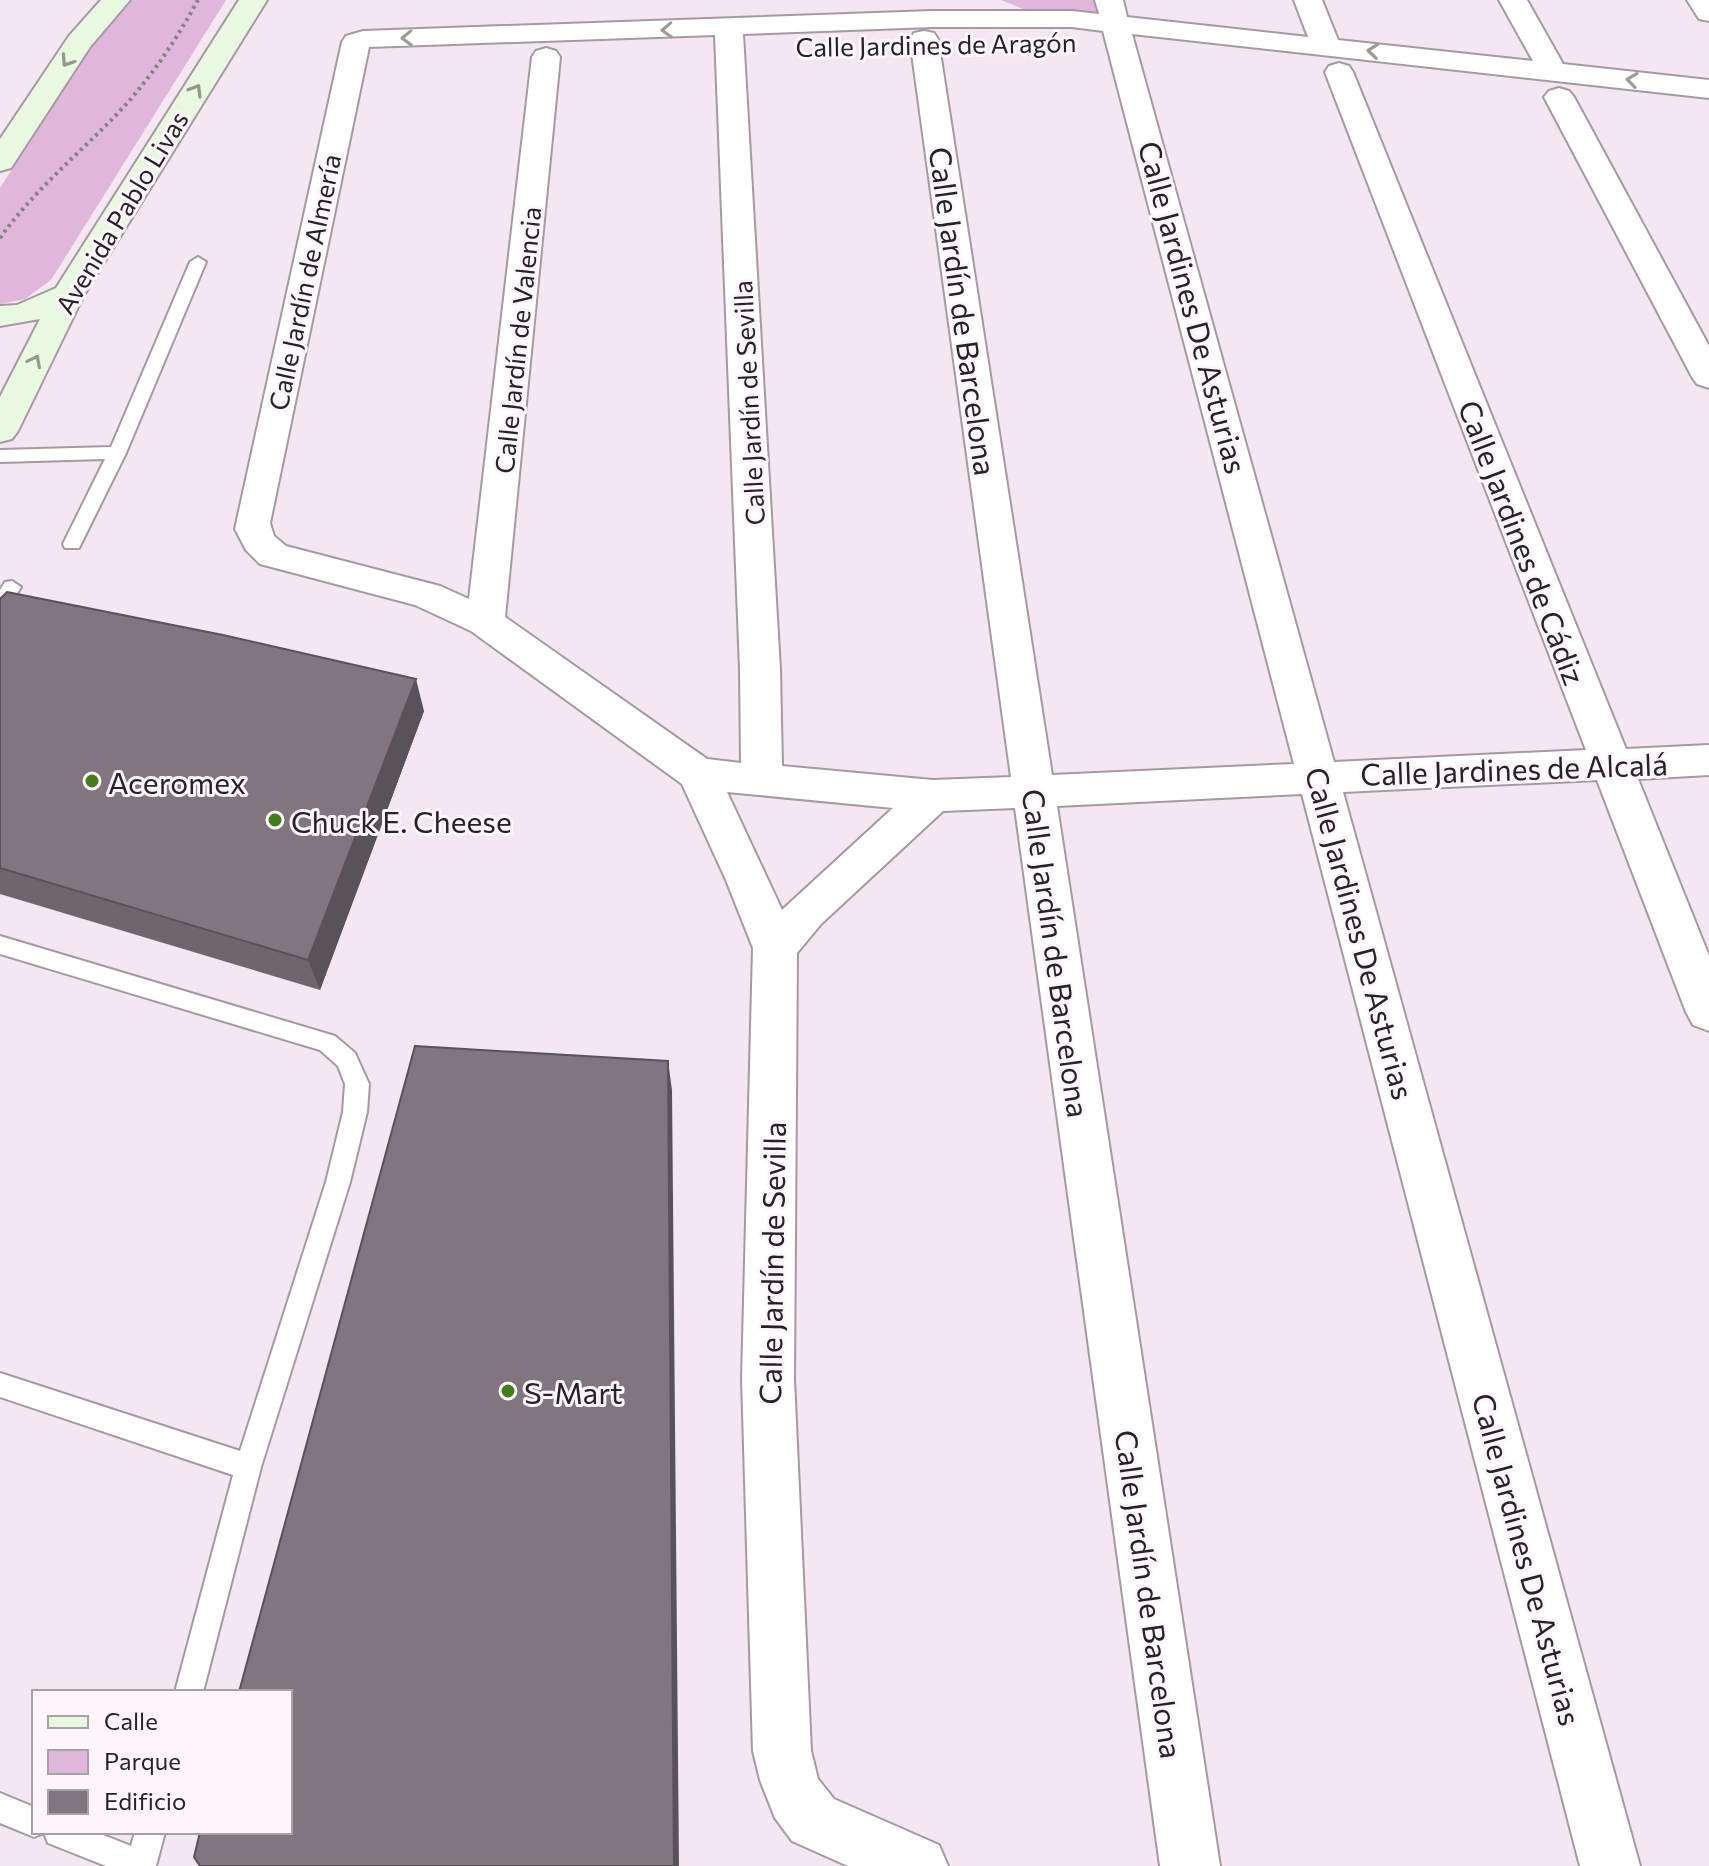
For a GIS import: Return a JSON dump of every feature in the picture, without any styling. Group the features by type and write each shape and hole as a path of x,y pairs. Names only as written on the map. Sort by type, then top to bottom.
{"main road":[{"path":"0,162 79,42 116,0"},
{"name":"Avenida Pablo Livas","path":"0,431 68,295 253,0"},
{"path":"0,316 23,314 68,295"}],"street":[{"name":"Calle Jardines de Cádiz","path":"1308,0 1709,1012"},
{"path":"1513,0 1709,377"},
{"path":"1701,0 1709,13"},
{"name":"Calle Jardines de Aragón","path":"353,53 546,57 932,19 1116,22 1332,59 1555,83 1709,89"},
{"name":"Calle Jardines de Aragón","path":"353,53 379,39 1043,37 1116,22"},
{"name":"Calle Jardines De Asturias","path":"1116,22 1610,1866"},
{"name":"Calle Jardín de Sevilla","path":"730,39 760,669 762,778"},
{"name":"Calle Jardín de Barcelona","path":"924,39 1190,1866"},
{"name":"Calle Jardín de Almería","path":"353,53 252,523 261,547 273,555 427,595 485,622"},
{"name":"Calle Jardín de Valencia","path":"485,622 496,543 546,57"},
{"name":"Calle Jardines de Aragón","path":"1555,83 1709,112"},
{"path":"485,622 698,774 748,880 775,948 806,912 933,796"},
{"name":"Calle Jardines de Alcalá","path":"698,774 933,796 1709,760"},
{"name":"Calle Jardín de Sevilla","path":"775,948 768,1379 782,1751 794,1795 803,1811 813,1820 918,1866"}],"lane":[{"path":"72,544 117,453 198,262"},
{"path":"0,456 117,453"},
{"path":"0,605 12,587"},
{"path":"0,945 327,1043 347,1060 357,1084 355,1112 338,1182 248,1467 190,1690"},
{"path":"0,1385 248,1467"},
{"path":"0,1808 32,1821"},
{"path":"64,1834 141,1866 149,1834"}],"path":[{"path":"0,238 20,208 120,110 159,64 198,0"}],"green space":[{"path":"128,0 226,0 51,280 25,299 0,304 0,188 82,59"},
{"path":"1001,0 1109,0 1116,22 1048,19"}],"building":[{"path":"7,592 223,635 416,679 308,960 0,868 0,599"},
{"name":"S-Mart","path":"415,1046 668,1061 674,1866 200,1866 194,1857 200,1834 292,1834 292,1690 240,1690"}],"place":[{"name":"Aceromex","path":"92,781"},
{"name":"Chuck E. Cheese","path":"275,820"},
{"name":"S-Mart","path":"508,1391"}]}
